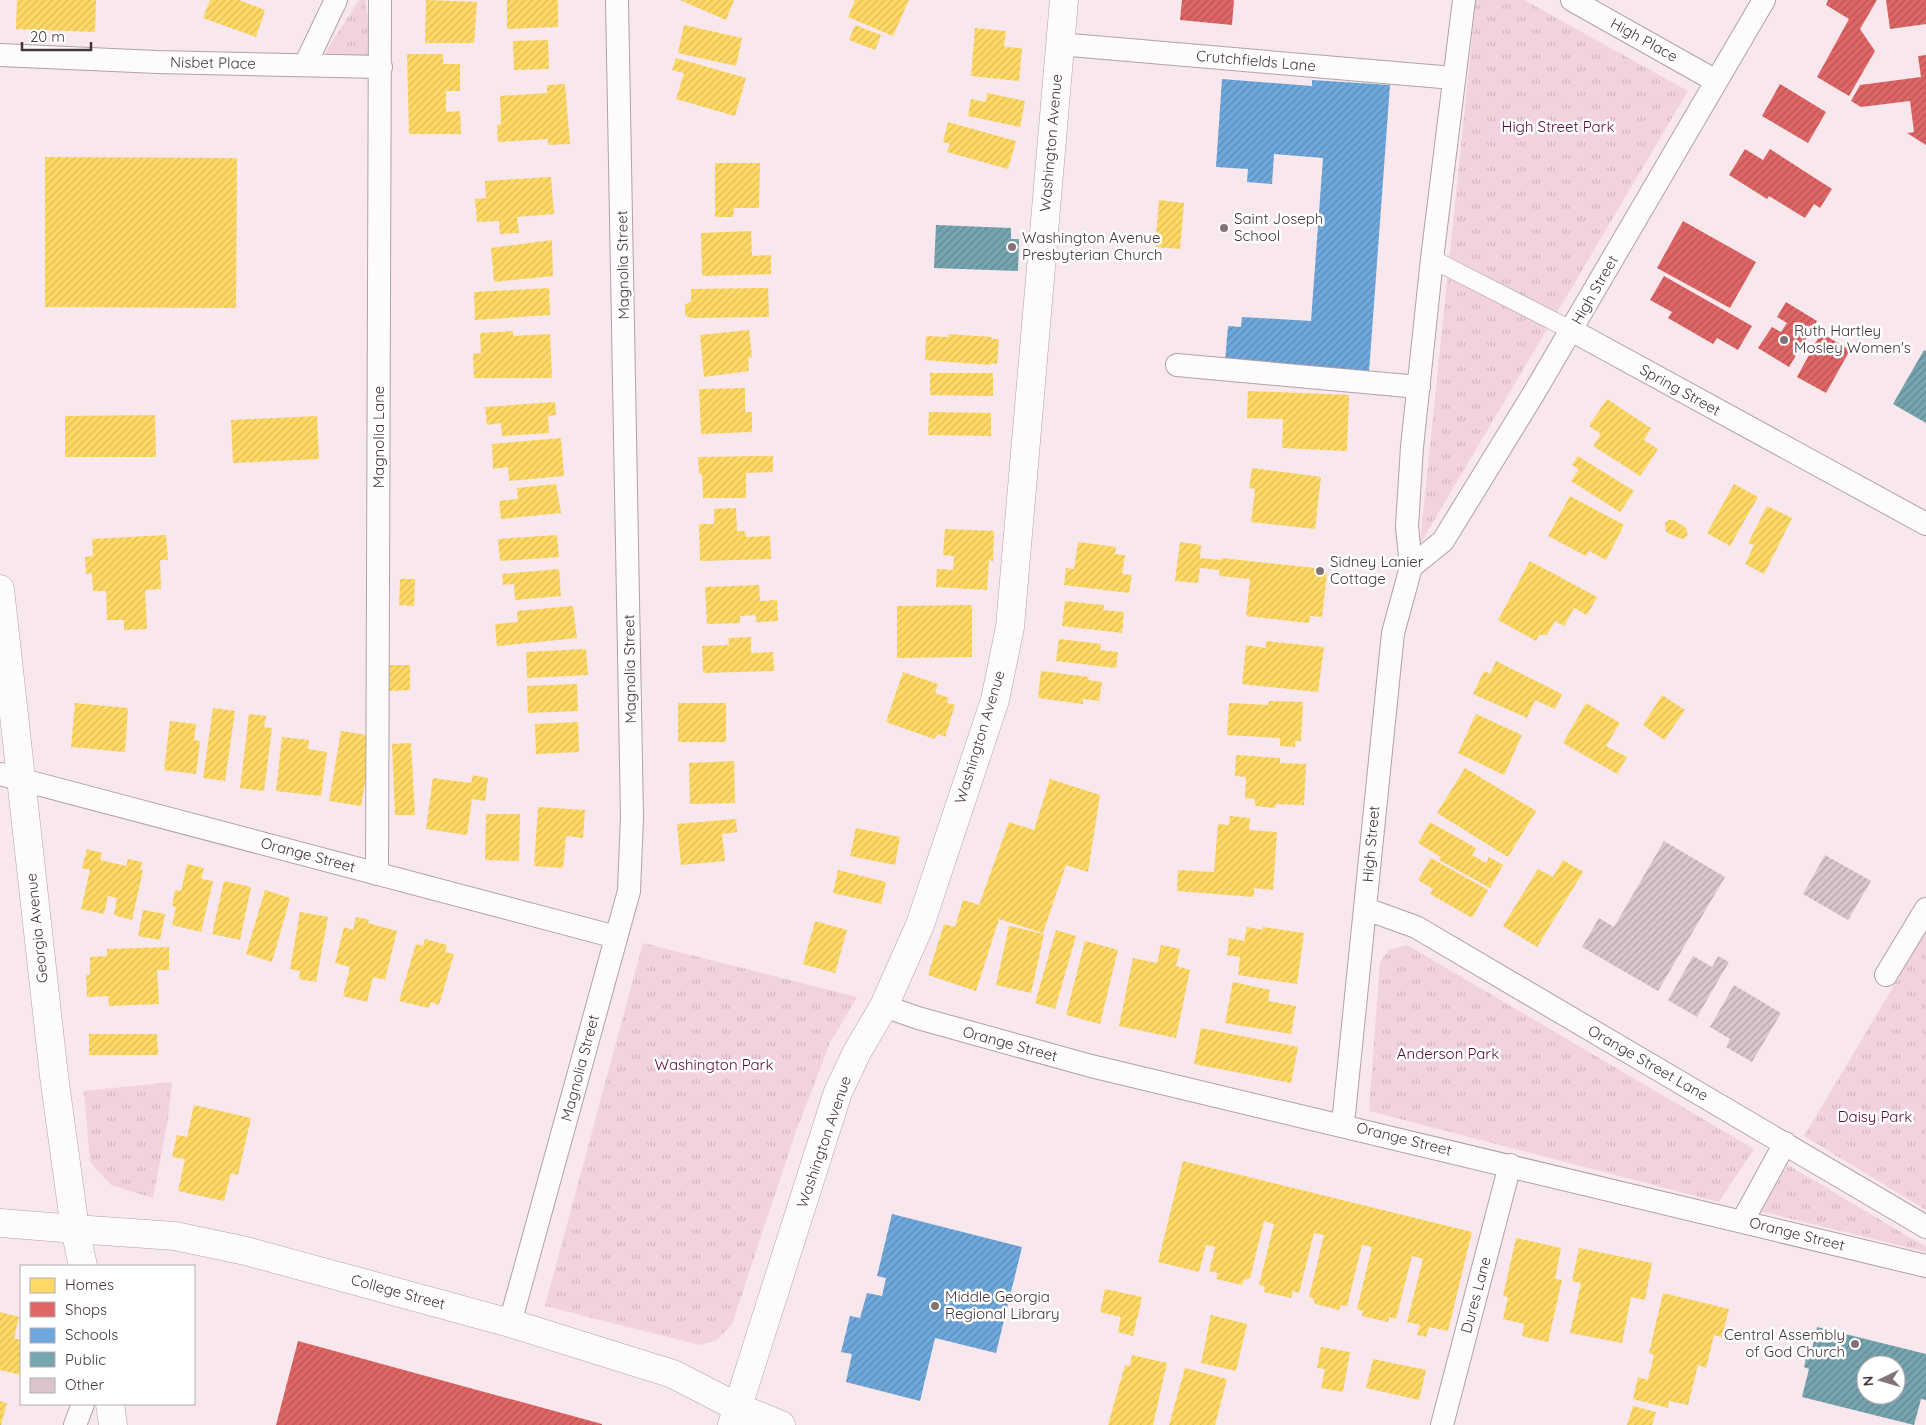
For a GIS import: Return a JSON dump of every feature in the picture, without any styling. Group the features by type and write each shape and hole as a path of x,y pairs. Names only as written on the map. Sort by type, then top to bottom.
{"street":[{"path":"305,65 336,0"},
{"name":"Magnolia Lane","path":"377,874 380,0"},
{"name":"Magnolia Street","path":"510,1323 630,891 632,816 617,0"},
{"name":"Washington Avenue","path":"735,1416 838,1092 857,1052 884,1006 920,925 995,700 1010,627 1062,0"},
{"name":"High Street","path":"1343,1124 1366,909 1392,633 1410,567 1406,526 1419,387 1453,78 1464,0"},
{"name":"High Place","path":"1572,0 1716,81"},
{"name":"High Street","path":"1410,567 1443,541 1572,330 1764,0"},
{"name":"Crutchfields Lane","path":"1059,44 1453,78"},
{"name":"Nisbet Place","path":"0,55 381,67"},
{"name":"Spring Street","path":"1432,259 1572,330 1926,524"},
{"path":"1177,365 1419,387"},
{"name":"Georgia Avenue","path":"0,589 10,777 75,1229 83,1265"},
{"name":"Orange Street","path":"10,777 616,937"},
{"name":"Orange Street Lane","path":"1366,909 1416,927 1926,1227"},
{"path":"1886,975 1926,909"},
{"name":"Orange Street","path":"884,1006 918,1018 1091,1066 1343,1124 1926,1266"},
{"path":"1743,1220 1785,1143"},
{"name":"Dures Lane","path":"1442,1425 1510,1165"},
{"name":"College Street","path":"0,1223 175,1236 246,1251 510,1323 673,1374 735,1416 781,1425"},
{"path":"75,1425 83,1405"},
{"path":"110,1405 113,1425"}],"green space":[{"path":"359,0 365,0 375,63 319,62"},
{"name":"High Street Park","path":"1476,0 1524,0 1688,91 1420,544"},
{"name":"Daisy Park","path":"1926,932 1926,1210 1804,1136"},
{"name":"Washington Park","path":"643,943 857,997 830,1043 796,1131 732,1324 717,1340 700,1345 545,1306"},
{"name":"Anderson Park","path":"1407,945 1754,1149 1719,1202 1369,1111 1380,962 1389,950"},
{"path":"172,1082 168,1119 153,1198 111,1185 90,1162 84,1091"},
{"path":"1788,1165 1926,1247 1926,1252 1760,1211"}],"building: Homes":[{"path":"17,0 96,0 95,32 16,29"},
{"path":"210,0 239,0 265,10 256,37 203,18"},
{"path":"426,0 477,2 474,43 425,43"},
{"path":"507,0 558,0 558,27 507,29"},
{"path":"680,0 734,0 726,20"},
{"path":"855,0 909,0 893,36 848,17"},
{"path":"684,25 742,38 736,66 678,53"},
{"path":"855,25 881,35 875,50 849,40"},
{"path":"975,28 1006,31 1004,47 1022,48 1019,81 971,76"},
{"path":"548,40 549,69 514,70 513,41"},
{"path":"407,54 443,54 443,64 460,64 460,91 446,91 446,112 460,111 461,134 409,134"},
{"path":"676,58 746,78 735,116 676,99 684,73 672,70"},
{"path":"565,84 570,144 548,145 548,139 498,142 497,125 501,124 500,96 547,93 547,85"},
{"path":"987,93 1025,101 1020,127 968,116 971,99 986,102"},
{"path":"948,122 1016,141 1008,169 947,152 950,144 943,142"},
{"path":"45,157 237,158 236,308 45,307"},
{"path":"715,163 760,163 759,208 734,208 733,217 715,217"},
{"path":"551,177 554,214 517,217 519,233 500,234 499,221 477,222 475,199 486,198 485,181"},
{"path":"1159,200 1184,203 1180,249 1155,247"},
{"path":"751,231 752,256 771,255 771,274 702,276 701,233"},
{"path":"552,240 553,276 494,282 491,248"},
{"path":"549,288 550,315 475,320 474,292"},
{"path":"768,288 769,317 691,318 685,315 685,305 691,301 691,289"},
{"path":"749,330 752,357 748,358 749,371 704,377 700,335"},
{"path":"513,331 513,336 550,334 552,378 474,378 473,354 481,353 480,333"},
{"path":"949,334 999,339 997,364 925,360 926,336 948,337"},
{"path":"930,373 993,373 993,396 930,395"},
{"path":"745,388 745,412 752,412 752,432 701,434 699,389"},
{"path":"1248,391 1349,395 1347,451 1282,448 1283,419 1247,418"},
{"path":"1607,399 1651,428 1644,440 1658,449 1640,476 1593,446 1601,434 1589,426"},
{"path":"555,402 556,415 548,416 549,433 502,436 501,423 487,425 485,407"},
{"path":"929,412 991,413 991,436 928,435"},
{"path":"155,415 156,457 65,457 65,416"},
{"path":"317,416 319,459 233,463 231,420"},
{"path":"561,438 564,476 509,481 508,467 493,469 492,444"},
{"path":"773,456 773,472 746,473 746,498 703,498 702,474 699,474 698,457"},
{"path":"1578,456 1634,491 1620,512 1571,481 1579,469 1572,465"},
{"path":"1252,468 1321,477 1315,529 1251,522 1255,489 1249,488"},
{"path":"556,484 561,513 501,519 499,501 518,499 517,488"},
{"path":"1734,484 1758,497 1730,546 1707,533"},
{"path":"1570,496 1624,525 1606,560 1589,551 1586,556 1548,536"},
{"path":"1767,506 1792,518 1764,574 1745,564 1754,545 1748,543"},
{"path":"736,508 737,531 745,531 746,537 770,536 771,559 700,561 699,524 714,524 714,509"},
{"path":"1669,520 1674,520 1686,528 1688,535 1683,539 1666,532 1665,523"},
{"path":"945,529 994,531 993,561 989,560 987,590 936,587 937,569 953,570 954,556 943,555"},
{"path":"166,535 168,560 160,560 161,589 145,590 147,629 124,630 124,620 107,620 106,591 93,591 92,573 86,574 85,557 93,556 92,539"},
{"path":"557,535 559,557 500,561 498,539"},
{"path":"1078,542 1116,547 1115,554 1125,555 1122,574 1132,575 1129,593 1064,585 1066,568 1074,569"},
{"path":"1180,542 1201,545 1200,558 1221,560 1222,558 1315,568 1315,571 1327,573 1322,617 1310,616 1309,623 1246,616 1250,579 1219,576 1220,570 1200,568 1198,583 1175,581"},
{"path":"1530,561 1597,597 1587,615 1574,608 1564,626 1555,621 1547,635 1539,635 1536,641 1498,620"},
{"path":"559,569 561,596 515,600 514,584 503,585 502,574"},
{"path":"400,579 415,579 414,606 399,605"},
{"path":"759,585 760,601 777,600 778,621 756,622 756,615 740,616 740,623 707,624 705,587"},
{"path":"1065,601 1104,605 1103,610 1124,612 1122,633 1062,626"},
{"path":"972,605 972,657 897,658 897,606"},
{"path":"573,606 577,638 497,646 495,624 518,622 517,611"},
{"path":"751,637 751,653 773,652 774,671 703,673 702,646 729,645 728,638"},
{"path":"1059,639 1101,644 1100,650 1118,652 1116,668 1056,661"},
{"path":"1266,641 1324,647 1318,692 1242,684 1246,645 1266,648"},
{"path":"586,649 588,675 527,678 526,652"},
{"path":"1496,661 1562,694 1555,709 1535,700 1527,718 1473,694 1484,671 1490,674"},
{"path":"388,665 410,665 410,690 389,691"},
{"path":"1041,671 1089,677 1088,680 1102,682 1099,701 1083,699 1083,704 1038,698"},
{"path":"903,672 938,684 935,693 949,698 947,703 955,705 945,737 938,734 934,739 886,722"},
{"path":"577,684 578,711 528,713 527,686"},
{"path":"1662,695 1685,710 1664,740 1643,725"},
{"path":"1269,701 1303,702 1301,741 1295,741 1295,747 1280,746 1280,738 1227,735 1229,703 1268,705"},
{"path":"75,703 128,708 125,752 71,747"},
{"path":"678,703 726,703 726,742 678,742"},
{"path":"1586,703 1620,723 1606,746 1627,757 1617,774 1563,743"},
{"path":"213,708 235,711 225,781 203,778"},
{"path":"249,714 266,716 264,727 272,728 264,791 240,788"},
{"path":"1476,714 1522,735 1504,775 1458,753"},
{"path":"170,721 196,724 194,740 200,741 196,774 164,770"},
{"path":"578,722 579,752 536,754 535,724"},
{"path":"341,731 373,736 361,806 329,801"},
{"path":"282,737 309,740 308,749 327,752 321,796 276,791"},
{"path":"411,743 415,815 395,815 392,744"},
{"path":"1236,755 1280,758 1280,763 1306,764 1304,805 1276,804 1275,808 1255,806 1255,799 1245,798 1246,777 1235,776"},
{"path":"734,761 735,803 690,804 689,763"},
{"path":"1465,768 1536,811 1508,857 1437,813"},
{"path":"473,775 488,778 485,801 472,799 467,835 426,829 433,778 471,783"},
{"path":"1050,779 1100,795 1088,872 1066,865 1043,933 999,919 976,991 928,975 944,924 955,927 963,900 979,905 1009,822 1034,830"},
{"path":"538,807 585,810 583,838 566,836 563,868 534,866"},
{"path":"486,814 520,814 519,861 485,860"},
{"path":"1230,816 1250,818 1249,830 1277,832 1273,890 1254,888 1254,897 1177,891 1178,870 1214,872 1218,824 1229,825"},
{"path":"736,819 737,832 722,834 725,861 681,865 677,824"},
{"path":"1430,822 1476,848 1472,855 1486,863 1489,857 1503,865 1490,888 1439,860 1441,857 1418,843"},
{"path":"856,828 900,837 895,865 850,856"},
{"path":"87,849 102,853 100,860 126,866 128,859 142,862 140,870 143,870 132,920 114,915 117,898 108,896 104,914 81,909 90,870 82,868"},
{"path":"1431,858 1488,890 1472,918 1430,894 1433,889 1418,880"},
{"path":"1563,860 1583,872 1537,947 1503,926 1538,869 1553,877"},
{"path":"187,864 204,868 201,879 213,881 201,932 172,925 176,907 172,906 175,890 181,891"},
{"path":"838,870 886,882 881,904 833,893"},
{"path":"224,881 251,887 240,940 212,934"},
{"path":"265,890 290,898 272,962 246,954"},
{"path":"143,910 165,914 160,940 138,936"},
{"path":"300,912 328,917 316,982 299,979 300,971 290,969"},
{"path":"356,917 369,920 368,923 397,931 385,980 373,977 367,1002 343,996 350,967 335,963 344,927 353,930"},
{"path":"815,921 847,930 835,973 803,964"},
{"path":"1009,926 1044,934 1031,993 996,985"},
{"path":"1247,927 1262,930 1263,927 1304,933 1297,984 1238,975 1240,957 1227,955 1229,938 1244,941"},
{"path":"1056,930 1076,936 1055,1009 1035,1003"},
{"path":"425,939 447,945 445,952 454,954 439,1005 431,1002 429,1008 399,1001 416,944 423,946"},
{"path":"1085,941 1118,950 1100,1024 1066,1015"},
{"path":"1161,945 1180,949 1176,966 1190,970 1176,1038 1119,1026 1133,958 1157,963"},
{"path":"169,947 169,970 157,970 159,1004 109,1006 108,996 87,997 86,975 90,975 90,957 107,956 107,949"},
{"path":"1233,982 1270,990 1268,1001 1296,1006 1291,1034 1225,1023"},
{"path":"1201,1028 1298,1047 1291,1083 1194,1064"},
{"path":"89,1034 157,1034 158,1055 89,1055"},
{"path":"194,1105 251,1118 238,1175 231,1173 224,1201 178,1191 185,1159 172,1157 177,1135 187,1137"},
{"path":"1183,1161 1472,1232 1448,1331 1429,1327 1426,1337 1417,1335 1420,1325 1407,1322 1423,1259 1412,1256 1396,1319 1389,1317 1388,1322 1362,1316 1363,1311 1357,1309 1372,1247 1362,1245 1347,1306 1341,1305 1339,1310 1315,1304 1313,1298 1309,1297 1324,1235 1314,1233 1299,1293 1293,1291 1291,1298 1264,1292 1265,1286 1259,1285 1274,1224 1264,1221 1250,1278 1244,1280 1242,1285 1216,1279 1218,1273 1209,1271 1215,1247 1206,1245 1199,1272 1158,1262"},
{"path":"1516,1238 1561,1248 1555,1279 1562,1280 1548,1342 1522,1336 1524,1324 1503,1319 1508,1297 1503,1296"},
{"path":"1579,1248 1652,1263 1645,1300 1631,1297 1622,1343 1570,1333 1581,1283 1572,1281"},
{"path":"1105,1289 1142,1297 1133,1336 1118,1332 1121,1317 1100,1312"},
{"path":"1663,1293 1729,1309 1722,1337 1714,1335 1706,1368 1698,1365 1688,1405 1669,1401 1668,1408 1633,1399 1638,1377 1648,1380 1654,1355 1649,1353"},
{"path":"0,1312 19,1317 14,1338 20,1340 20,1375 0,1370"},
{"path":"1211,1315 1247,1324 1236,1371 1201,1363"},
{"path":"1321,1347 1350,1352 1343,1392 1321,1388 1325,1369 1317,1368"},
{"path":"1132,1355 1167,1363 1153,1425 1108,1425 1125,1365 1130,1366"},
{"path":"1373,1359 1426,1370 1419,1400 1366,1388"},
{"path":"1185,1368 1227,1379 1215,1425 1169,1425"},
{"path":"0,1401 7,1403 1,1425 0,1425"},
{"path":"1633,1406 1656,1412 1652,1425 1627,1425"}],"building: Shops":[{"path":"1182,0 1234,0 1232,25 1180,20"},
{"path":"1828,0 1877,0 1860,29 1875,51 1849,96 1817,77 1849,19 1826,5"},
{"path":"1886,0 1926,0 1926,24 1890,29"},
{"path":"1926,55 1926,145 1907,133 1914,132 1910,101 1861,107 1851,101 1860,85 1921,77 1918,56"},
{"path":"1780,84 1826,112 1808,143 1762,116"},
{"path":"1745,149 1763,160 1770,149 1832,189 1820,208 1814,204 1805,218 1769,196 1767,199 1729,175"},
{"path":"1683,221 1756,262 1730,308 1657,268"},
{"path":"1664,276 1752,326 1738,350 1717,338 1713,344 1668,318 1672,312 1650,300"},
{"name":"Ruth Hartley Mosley Women's","path":"1786,302 1817,321 1789,367 1758,348 1772,327 1781,332 1787,323 1777,317"},
{"path":"1821,333 1850,350 1826,393 1797,377"},
{"path":"298,1341 602,1424 602,1425 276,1425"}],"building: Schools":[{"path":"1222,79 1312,86 1312,80 1390,85 1369,372 1225,362 1228,326 1241,327 1242,317 1311,321 1323,158 1274,154 1272,184 1247,182 1248,169 1216,167"},
{"name":"Middle Georgia Regional Library","path":"892,1214 1022,1247 996,1353 935,1338 920,1401 846,1382 852,1354 841,1352 850,1316 860,1318 867,1293 882,1296 886,1278 877,1276"}],"building: Public":[{"path":"936,225 1011,228 1011,239 1019,239 1018,271 934,268"},
{"path":"1924,350 1926,351 1926,423 1893,404"},
{"path":"1817,1327 1926,1354 1926,1400 1921,1399 1914,1425 1802,1397 1809,1369 1804,1367 1808,1350 1812,1350"}],"building: Other":[{"path":"1664,841 1725,877 1658,991 1582,947 1599,918 1614,927"},
{"path":"1825,855 1871,881 1848,920 1803,894"},
{"path":"1693,956 1712,967 1718,956 1729,962 1697,1017 1668,1000"},
{"path":"1734,985 1781,1013 1752,1062 1726,1047 1730,1039 1710,1027"}],"place":[{"name":"Saint Joseph School","path":"1224,228"},
{"name":"Washington Avenue Presbyterian Church","path":"1012,247"},
{"name":"Ruth Hartley Mosley Women's","path":"1784,340"},
{"name":"Sidney Lanier Cottage","path":"1320,571"},
{"name":"Middle Georgia Regional Library","path":"935,1306"},
{"name":"Central Assembly of God Church","path":"1855,1344"}]}
